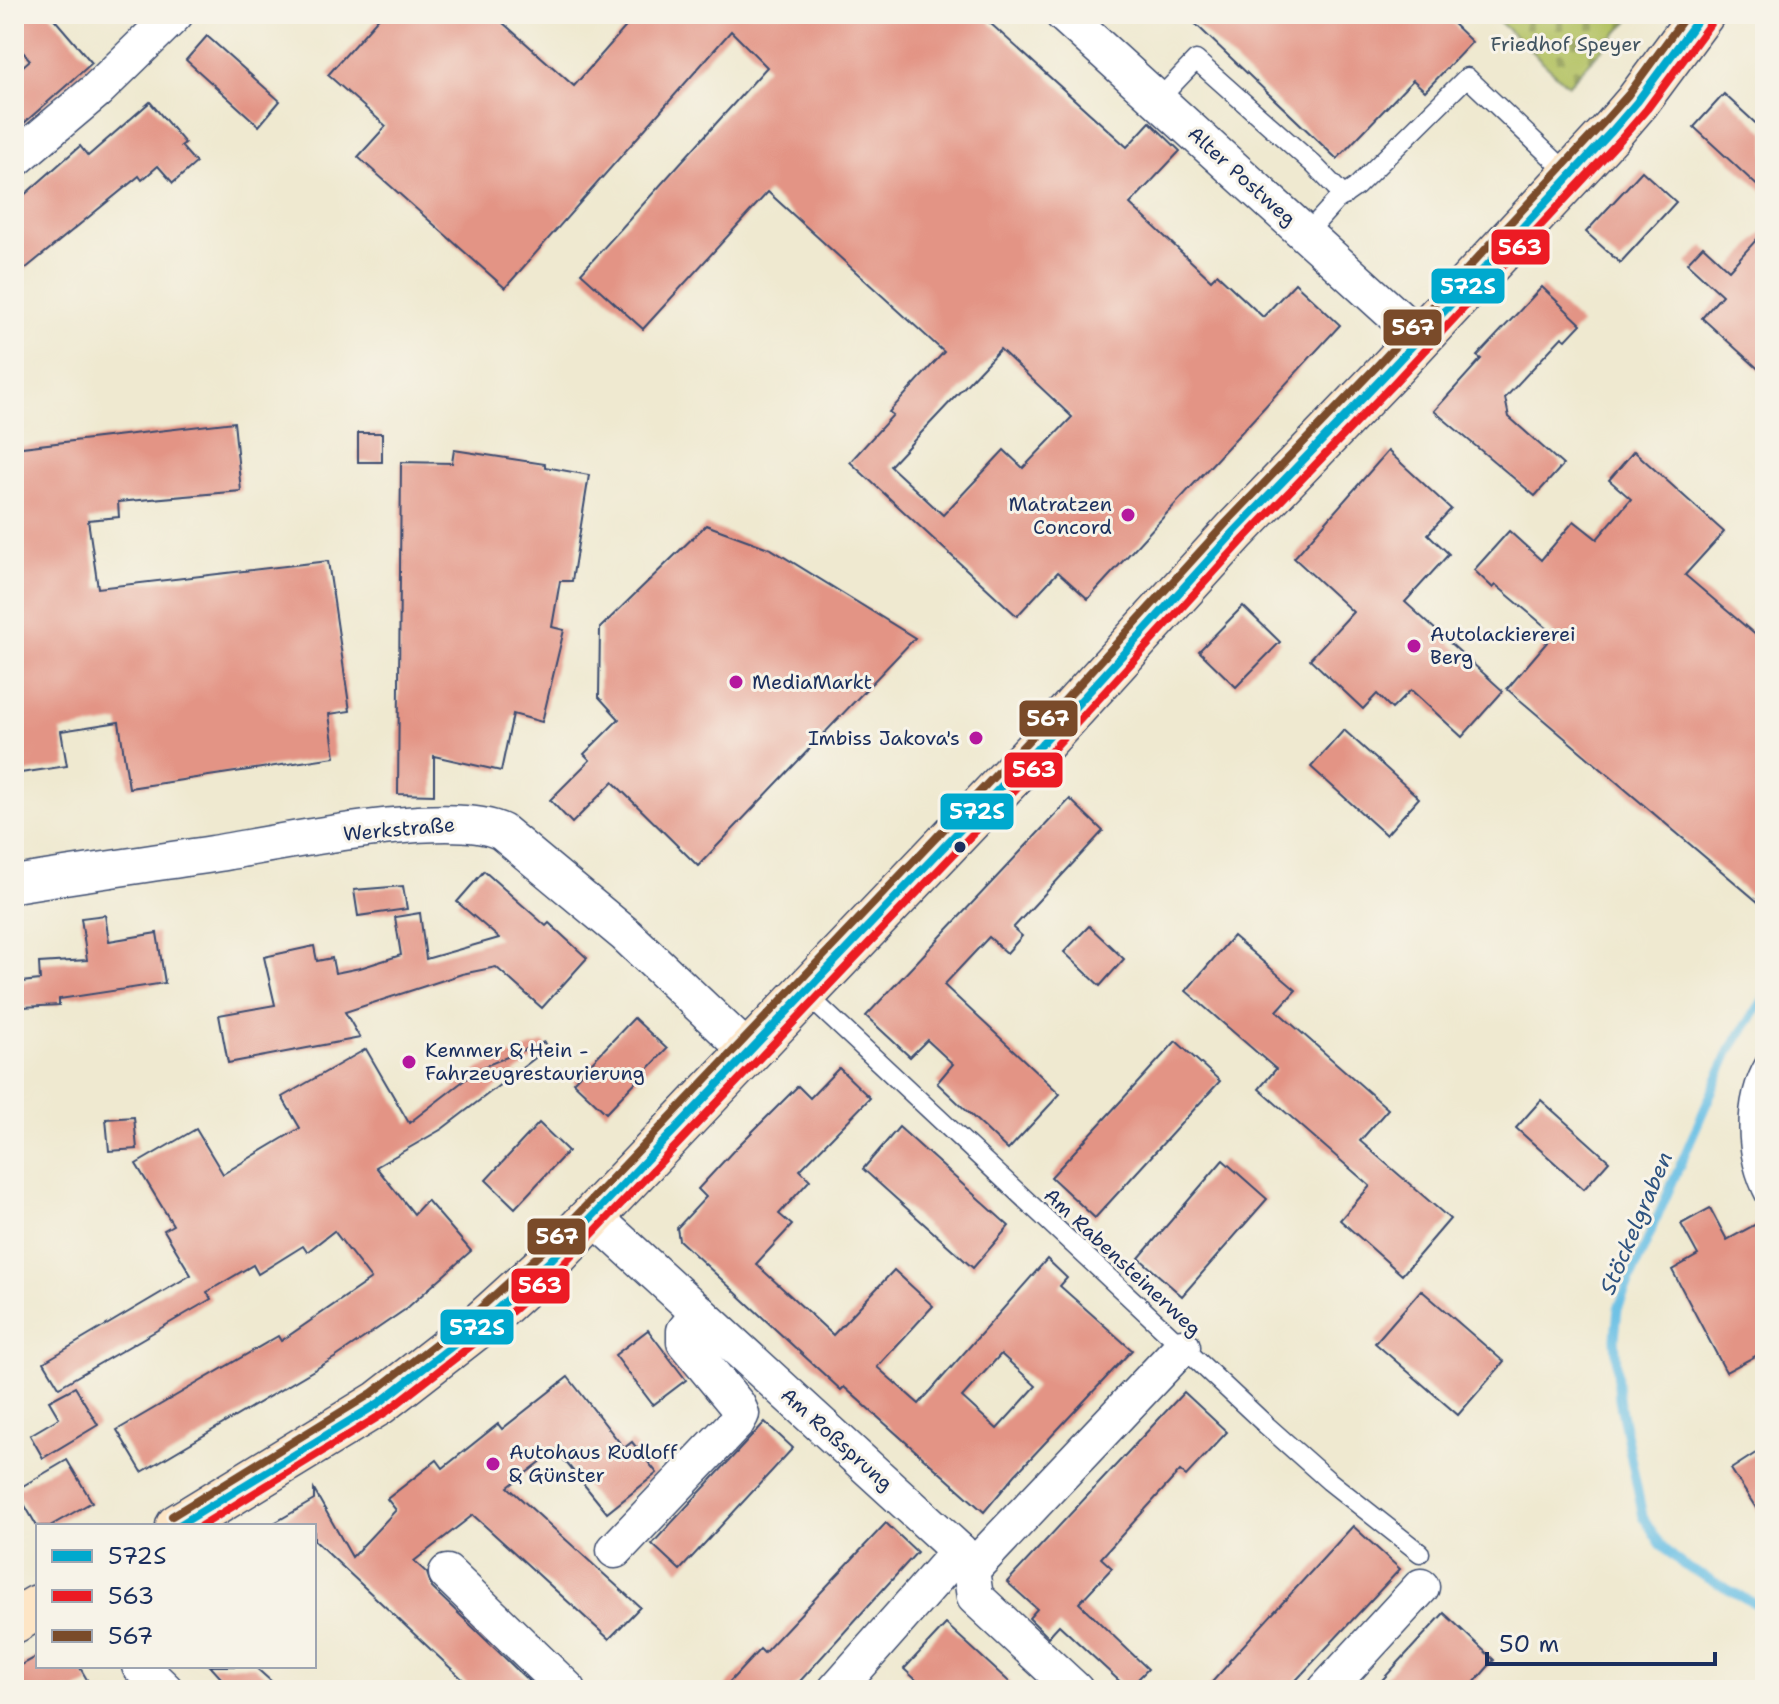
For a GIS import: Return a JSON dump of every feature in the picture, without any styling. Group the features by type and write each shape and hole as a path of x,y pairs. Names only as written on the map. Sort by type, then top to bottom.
{"main road":[{"path":"181,1524 336,1431 430,1366 483,1322 594,1217 1035,751 1235,531 1420,338 1637,102 1702,14"},
{"path":"14,1621 36,1608"}],"street":[{"path":"14,160 107,80 175,14"},
{"name":"Alter Postweg","path":"1063,14 1420,338"},
{"name":"Werkstraße","path":"14,884 360,831 445,822 484,824 511,839 626,935 749,1052"},
{"name":"Am Roßsprung","path":"594,1217 965,1560 975,1597 1075,1690"},
{"path":"615,1550 736,1423 741,1414 685,1342 685,1331 699,1313"},
{"path":"838,1689 1182,1347"},
{"path":"1326,1690 1420,1570"},
{"path":"447,1573 568,1690"},
{"path":"142,1668 165,1690"}],"lane":[{"path":"1158,100 1196,60 1313,164 1344,196"},
{"path":"1306,234 1467,77 1570,175"},
{"name":"Am Rabensteinerweg","path":"805,993 1329,1481 1420,1570"},
{"path":"1765,1062 1749,1103 1749,1139 1758,1183 1765,1196"}],"green space":[{"name":"Friedhof Speyer","path":"1491,14 1635,14 1568,85"}],"building":[{"path":"14,14 50,14 92,63 14,132 14,74 30,60 14,42"},
{"path":"382,14 493,14 574,86 637,14 980,14 1127,147 1150,122 1180,151 1130,204 1211,280 1217,274 1263,317 1295,283 1340,325 1088,599 1058,572 1017,616 850,462 893,415 889,412 944,352 768,192 643,329 581,273 767,67 731,31 505,288 358,157 386,126 328,75","holes":["1000,349 1072,417 1023,468 1004,450 943,515 890,466"]},
{"path":"1185,14 1443,14 1472,42 1425,91 1413,80 1337,159"},
{"path":"207,36 280,101 259,126 186,60"},
{"path":"1724,94 1765,132 1765,193 1694,127"},
{"path":"150,102 185,143 181,146 196,163 173,183 158,166 142,180 139,176 14,278 14,204 80,146 88,156"},
{"path":"1642,171 1676,202 1620,263 1586,232"},
{"path":"1765,230 1765,375 1702,318 1722,295 1687,263 1703,246 1729,270"},
{"path":"1542,287 1581,324 1566,340 1562,337 1505,398 1509,417 1563,465 1535,496 1434,411 1481,359 1477,356"},
{"path":"234,422 241,491 118,502 119,517 88,520 98,588 328,561 350,711 329,714 335,757 129,788 119,722 61,731 67,766 14,774 14,448"},
{"path":"358,433 382,433 382,462 358,462"},
{"path":"454,450 545,464 545,467 589,475 572,581 560,581 552,627 564,630 542,722 513,714 501,771 434,756 434,795 398,794 401,462 452,463"},
{"path":"1388,451 1451,509 1428,534 1449,554 1405,602 1503,691 1462,737 1411,690 1392,709 1377,694 1363,709 1310,659 1353,612 1294,558"},
{"path":"1634,451 1724,532 1685,575 1765,643 1765,908 1507,689 1554,634 1474,570 1509,531 1541,560 1574,521 1597,539 1631,499 1609,480"},
{"name":"MediaMarkt","path":"706,525 771,549 915,638 698,866 613,782 572,823 550,800 590,760 584,754 619,719 599,697 600,628"},
{"path":"1243,606 1280,642 1236,687 1199,651"},
{"path":"1344,730 1419,798 1386,835 1311,767"},
{"path":"1070,799 1103,831 1013,928 1022,936 1007,953 989,937 944,985 1060,1094 1008,1150 937,1083 953,1064 927,1040 910,1057 866,1016"},
{"path":"484,871 587,958 542,1008 496,967 462,974 345,1012 360,1038 228,1063 219,1015 275,1005 264,957 314,946 317,961 332,958 335,973 360,968 401,955 395,917 420,913 426,959 499,938 457,902"},
{"path":"403,886 407,909 358,916 354,890"},
{"path":"105,915 109,941 157,933 165,983 59,999 59,1005 23,1007 21,982 40,980 39,963 87,960 81,918"},
{"path":"1089,926 1124,959 1100,986 1064,952"},
{"path":"1233,936 1296,990 1277,1011 1388,1109 1360,1141 1450,1219 1402,1275 1340,1220 1370,1186 1259,1089 1276,1069 1186,991"},
{"path":"634,1018 667,1049 606,1113 573,1082"},
{"path":"1176,1041 1220,1081 1095,1218 1051,1177"},
{"path":"544,1042 547,1049 442,1129 376,1167 414,1214 427,1200 471,1251 406,1309 336,1357 142,1472 117,1430 278,1336 281,1341 371,1279 334,1231 307,1252 303,1246 258,1274 253,1265 207,1292 211,1299 59,1387 44,1362 191,1275 164,1230 173,1225 136,1164 196,1129 223,1174 300,1128 282,1097 366,1049 409,1123 480,1068"},
{"path":"839,1068 870,1098 800,1170 810,1180 779,1214 792,1225 756,1264 833,1335 894,1270 933,1306 877,1367 919,1404 1047,1259 1067,1278 1060,1286 1132,1350 984,1512 844,1387 841,1390 679,1240 677,1228 706,1197 698,1189 798,1086 810,1098","holes":["1001,1354 1036,1386 997,1429 962,1397"]},
{"path":"1541,1100 1609,1161 1584,1189 1516,1128"},
{"path":"134,1117 137,1149 109,1151 106,1119"},
{"path":"539,1123 568,1151 515,1208 486,1180"},
{"path":"899,1127 1009,1226 973,1268 863,1169"},
{"path":"1223,1160 1267,1199 1182,1296 1139,1258"},
{"path":"1710,1208 1727,1240 1756,1224 1765,1240 1765,1351 1726,1372 1672,1270 1698,1255 1681,1224"},
{"path":"1421,1290 1504,1362 1458,1415 1375,1343"},
{"path":"648,1330 686,1380 653,1405 615,1355"},
{"path":"568,1377 624,1448 632,1442 657,1473 607,1513 556,1450 508,1487 640,1607 609,1639 473,1515 414,1561 427,1573 432,1588 538,1690 474,1690 316,1542 316,1524 272,1524 314,1500 314,1490 352,1557 396,1510 387,1499 437,1460 443,1468 498,1424 502,1429"},
{"path":"75,1387 98,1425 43,1458 30,1435 59,1418 49,1401"},
{"path":"1184,1392 1227,1432 1186,1476 1180,1471 1101,1558 1112,1568 1079,1603 1148,1669 1128,1689 1059,1625 1048,1637 1029,1618 1037,1609 1007,1582"},
{"path":"765,1422 793,1448 680,1570 652,1544"},
{"path":"1765,1447 1765,1522 1731,1469"},
{"path":"67,1460 92,1502 54,1524 36,1525 16,1490"},
{"path":"886,1523 917,1552 792,1690 722,1690 760,1649 764,1653"},
{"path":"1353,1526 1400,1569 1287,1690 1205,1690 1229,1661"},
{"path":"1444,1613 1494,1660 1473,1684 1467,1690 1373,1690"},
{"path":"946,1624 1018,1690 927,1690 904,1669"},
{"path":"36,1657 36,1668 80,1668 89,1683 75,1690 14,1690 14,1669"},
{"path":"212,1668 256,1668 281,1690 232,1690"}],"waterway":[{"name":"Stöckelgraben","path":"1765,997 1730,1050 1618,1308 1615,1338 1619,1399 1643,1517 1661,1545 1683,1565 1765,1609"}],"transit line":[{"name":"567","path":"172,1516 372,1393 475,1313 541,1253 1026,743 1226,523 1603,123 1628,95 1687,14"},
{"name":"572S","path":"181,1524 379,1403 483,1322 549,1262 1035,751 1235,531 1612,131 1702,14"},
{"name":"563","path":"204,1524 386,1412 490,1331 558,1270 1044,759 1244,539 1621,139 1712,21"}],"place":[{"name":"Matratzen Concord","path":"1128,515"},
{"name":"Autolackiererei Berg","path":"1414,646"},
{"name":"MediaMarkt","path":"736,682"},
{"name":"Imbiss Jakova's","path":"976,738"},
{"name":"Kemmer & Hein - Fahrzeugrestaurierung","path":"409,1062"},
{"name":"Autohaus Rudloff & Günster","path":"493,1464"}]}
